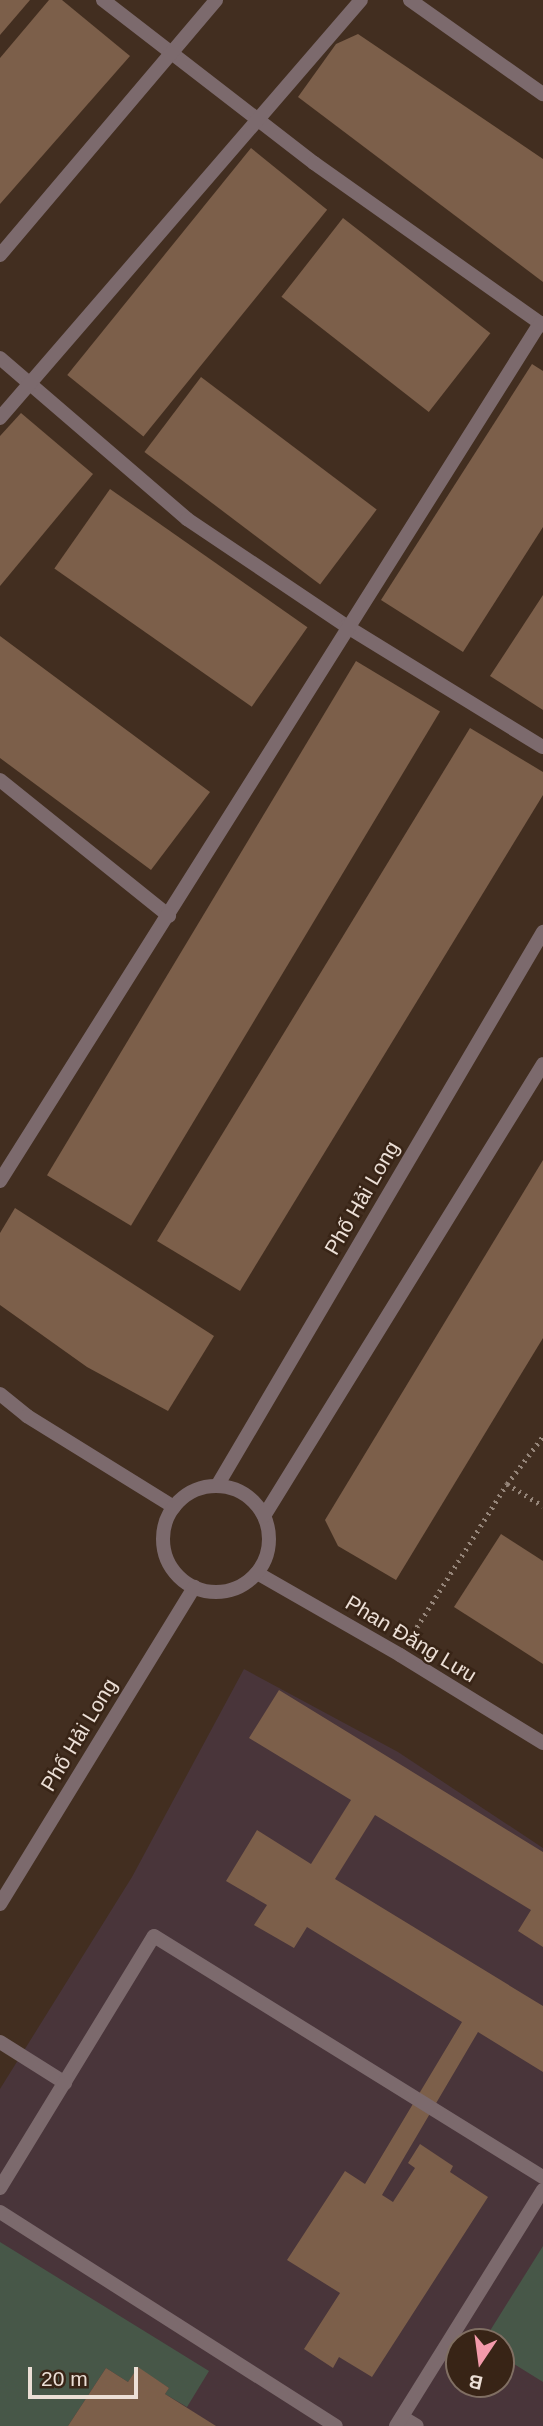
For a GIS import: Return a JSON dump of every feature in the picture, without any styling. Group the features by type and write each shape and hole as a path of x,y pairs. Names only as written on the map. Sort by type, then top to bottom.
{"street":[{"path":"0,1181 169,916 346,626 542,324 314,163 103,0"},
{"path":"0,255 216,0"},
{"path":"0,418 361,0"},
{"path":"410,0 543,94"},
{"path":"0,358 187,519 346,626 543,747"},
{"path":"0,780 169,916"},
{"name":"Phố Hải Long","path":"216,1486 543,932"},
{"path":"264,1516 543,1064"},
{"path":"0,1394 27,1416 174,1507"},
{"path":"216,1486 236,1490 252,1501 264,1516 268,1545 257,1573 244,1584 228,1591 210,1592 194,1587 178,1577 167,1561 163,1542 164,1524 174,1507 186,1495 200,1488 216,1486"},
{"name":"Phan Đăng Lưu","path":"257,1573 400,1655 543,1742"},
{"name":"Phố Hải Long","path":"0,1904 194,1587"},
{"path":"0,2188 154,1936 543,2177"},
{"path":"0,2042 65,2083"},
{"path":"417,2426 399,2421 543,2190"},
{"path":"0,2212 336,2426"}],"path":[{"path":"400,1655 507,1484 543,1436"},
{"path":"507,1484 543,1506"}],"shaded area":[{"path":"244,1669 398,1752 543,1848 543,2426 0,2426 0,2089 132,1877"}],"green space":[{"path":"0,2242 209,2371 187,2407 165,2394 169,2388 138,2368 128,2382 106,2368 68,2426 0,2426"},
{"path":"543,2246 543,2382 515,2365 515,2328 492,2328"}],"building":[{"path":"0,0 30,0 0,35"},
{"path":"49,0 62,0 130,56 0,204 0,58"},
{"path":"358,34 543,159 543,282 298,97 336,44"},
{"path":"251,148 327,210 143,437 67,375"},
{"path":"343,218 490,333 429,412 281,297"},
{"path":"532,364 543,371 543,527 463,652 381,600"},
{"path":"201,377 377,509 320,584 144,452"},
{"path":"21,413 93,474 0,586 0,436"},
{"path":"110,489 307,627 252,707 54,568"},
{"path":"543,595 543,710 490,676"},
{"path":"0,636 210,792 151,870 0,758"},
{"path":"356,661 440,711 131,1226 47,1175"},
{"path":"470,728 543,772 543,795 240,1291 157,1241"},
{"path":"543,1160 543,1338 396,1580 338,1546 325,1520"},
{"path":"15,1208 214,1336 168,1411 87,1367 0,1305 0,1233"},
{"path":"501,1534 543,1561 543,1664 454,1607"},
{"path":"279,1690 543,1852 543,1947 518,1931 531,1910 375,1815 335,1879 543,2006 543,2072 478,2032 382,2195 393,2202 415,2168 408,2163 420,2144 453,2166 450,2172 488,2197 372,2377 339,2357 333,2368 304,2349 340,2293 287,2260 345,2171 365,2184 462,2022 307,1927 294,1948 254,1925 267,1905 226,1881 257,1830 311,1864 351,1800 249,1738"},
{"path":"138,2367 169,2388 165,2394 216,2426 68,2426 106,2368 128,2382"}]}
